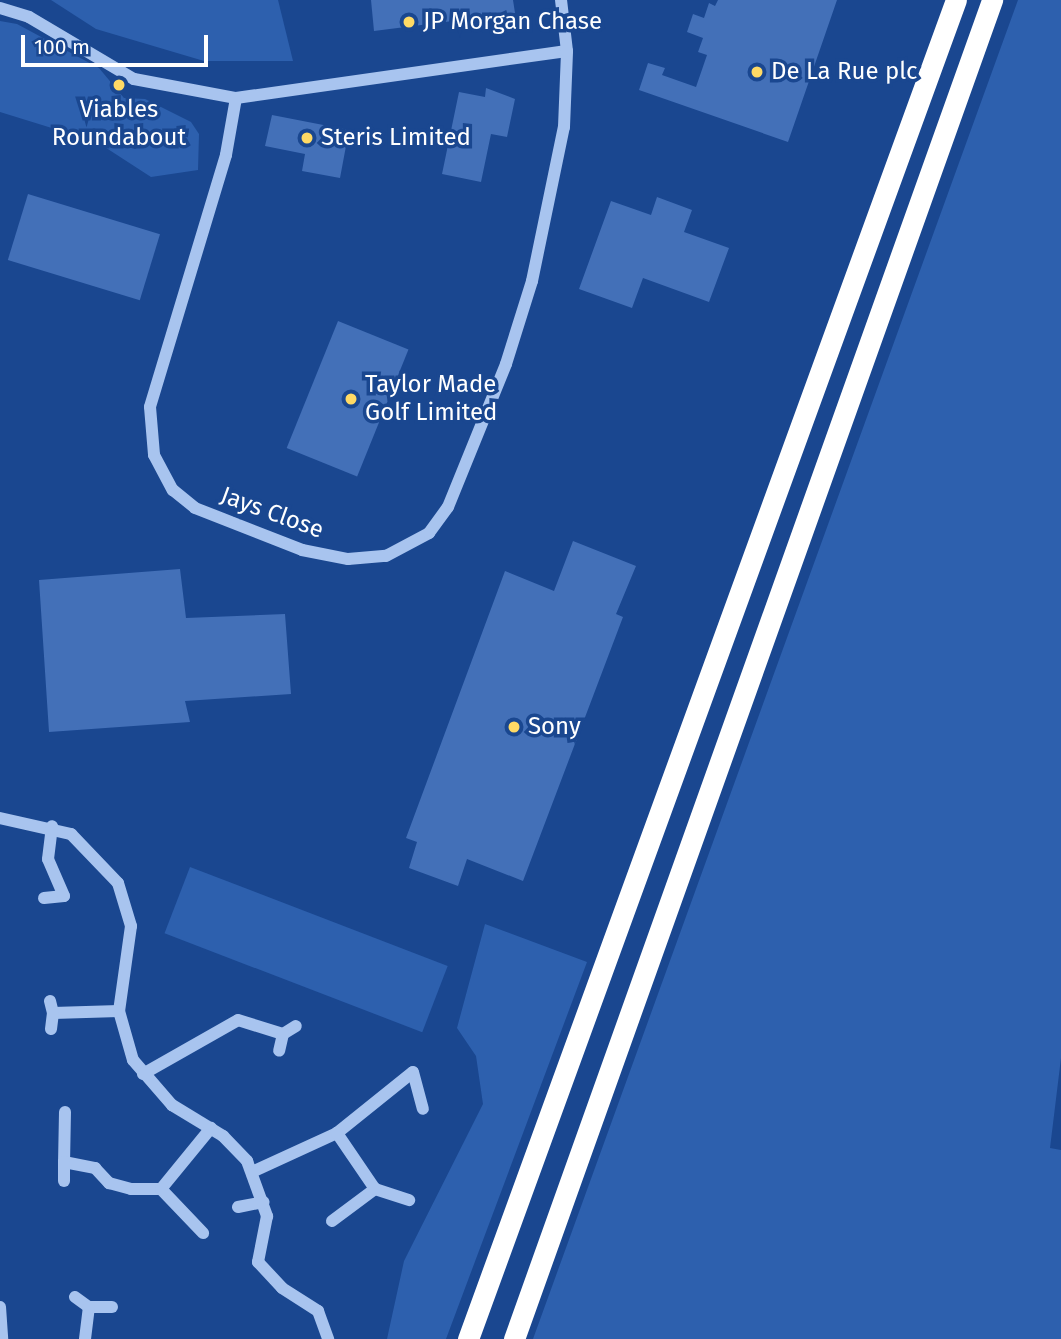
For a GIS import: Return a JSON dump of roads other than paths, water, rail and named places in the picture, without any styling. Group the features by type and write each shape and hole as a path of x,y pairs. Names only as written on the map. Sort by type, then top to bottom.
{"highway":[{"path":"468,1339 956,0"},
{"path":"514,1339 992,0"}],"street":[{"path":"14,0 29,16"},
{"name":"Jays Close","path":"236,98 226,155 150,407 154,455 173,490 195,508 302,550 348,559 386,556 419,541 448,507 506,363 556,173 567,51 561,0"},
{"path":"0,8 29,16 134,79 236,98 567,51"},
{"path":"0,818 52,826 80,843 125,897 131,934 119,1011 133,1060 172,1105 211,1128 236,1147 254,1171 264,1202 258,1262 282,1288 318,1311 328,1339"},
{"path":"44,898 64,896 48,859 52,826"},
{"path":"51,1029 51,1007 119,1011"},
{"path":"144,1074 238,1020 283,1034"},
{"path":"279,1051 283,1034 296,1026"},
{"path":"254,1171 337,1133 413,1072 423,1109"},
{"path":"64,1181 65,1112"},
{"path":"161,1189 211,1128"},
{"path":"337,1133 375,1189 409,1200"},
{"path":"64,1162 95,1168 109,1183 131,1189 161,1189 203,1233"},
{"path":"332,1221 375,1189"},
{"path":"238,1208 264,1202"},
{"path":"75,1297 89,1307 112,1307"},
{"path":"0,1307 2,1339"},
{"path":"85,1339 89,1307"}],"place":[{"name":"JP Morgan Chase","path":"409,22"},
{"name":"De La Rue plc","path":"757,72"},
{"name":"Viables Roundabout","path":"119,85"},
{"name":"Steris Limited","path":"307,138"},
{"name":"Taylor Made Golf Limited","path":"351,399"},
{"name":"Sony","path":"514,727"}]}
